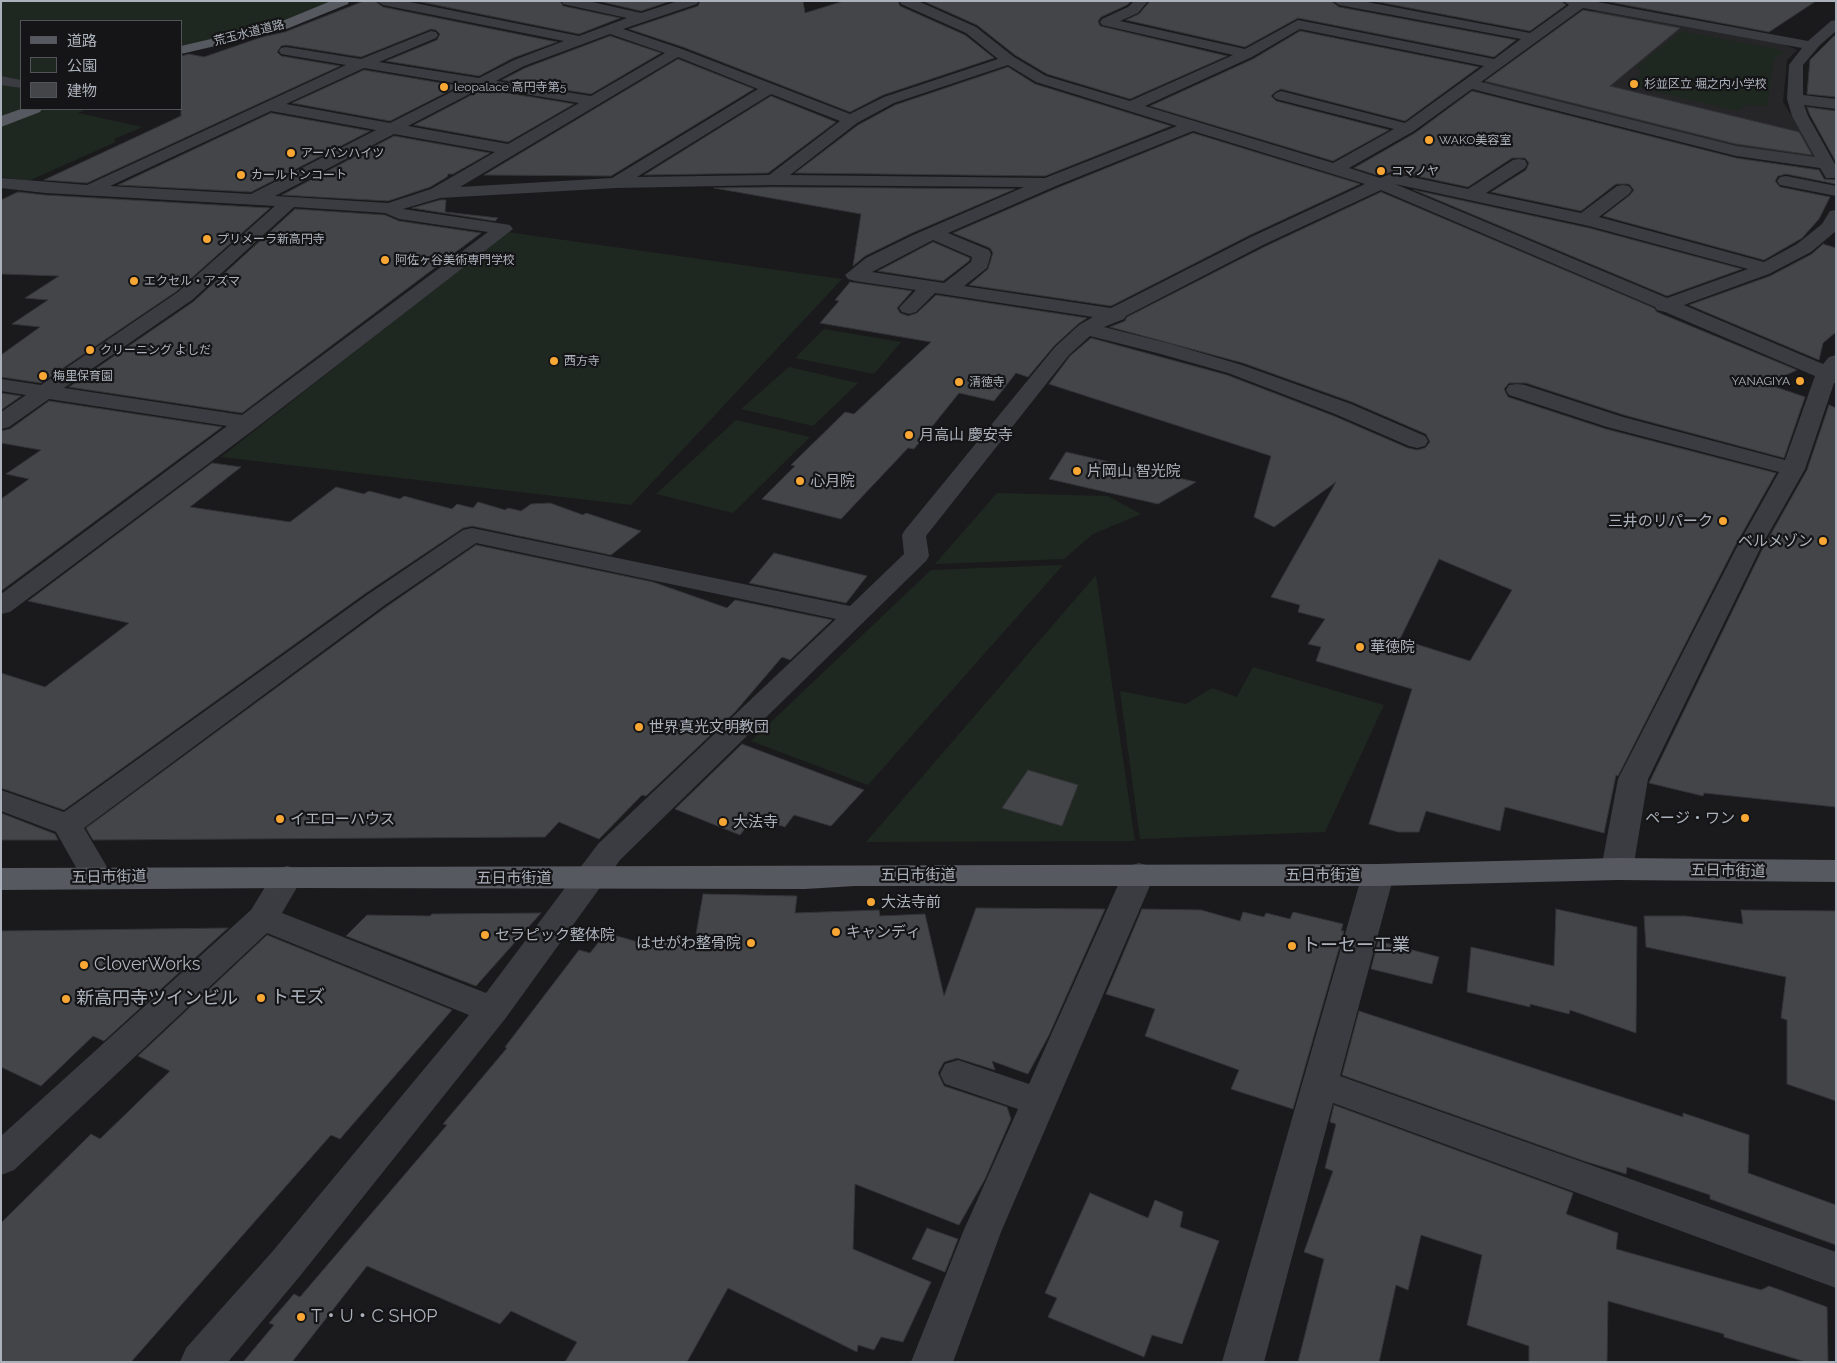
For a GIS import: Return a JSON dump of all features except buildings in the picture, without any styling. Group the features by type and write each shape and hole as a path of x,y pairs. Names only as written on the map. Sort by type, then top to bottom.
{"main road":[{"name":"荒玉水道道路","path":"182,50 279,27 343,1"},
{"path":"1,122 31,110"},
{"name":"五日市街道","path":"1,879 96,877 591,878 1139,874 1378,875 1617,869 1836,871"}],"street":[{"path":"383,1 580,40"},
{"path":"568,1 642,17"},
{"path":"254,200 519,62 642,17 692,1"},
{"path":"906,1 971,30 1009,60 1041,79 1379,183 1664,306 1833,371 1794,469 1748,547 1633,780 1617,869"},
{"path":"1142,1 1133,10 1107,22 1247,54"},
{"path":"1339,1 1531,37"},
{"path":"1335,169 1408,128 1470,84 1578,2 1813,44 1836,45"},
{"path":"1130,107 1247,54 1298,24 1496,64"},
{"path":"1836,24 1813,44 1796,64 1795,99 1800,116 1836,180"},
{"path":"610,29 676,52 851,120"},
{"path":"87,189 115,178 361,64 431,35"},
{"path":"286,51 594,101"},
{"path":"1,183 45,188 389,208 437,193 676,52"},
{"path":"774,180 851,120 889,100 1009,60"},
{"path":"1,80 20,84"},
{"path":"1470,84 1736,151 1826,164"},
{"path":"616,182 768,88"},
{"path":"1281,96 1408,128"},
{"path":"1795,99 1836,104"},
{"path":"269,106 510,150"},
{"path":"1117,315 854,275 873,262 932,233 1050,182 1193,125"},
{"path":"1471,195 1519,164"},
{"path":"201,1362 286,1264 493,1010 609,852 917,556 914,535 1062,352 1086,329 1117,315 1257,241 1393,178 1585,219 1766,268"},
{"path":"437,193 616,182 774,180 1050,182"},
{"path":"1786,181 1836,191"},
{"path":"1585,219 1623,190"},
{"path":"1,422 185,296 290,202"},
{"path":"1,606 248,423 504,229 398,214 389,208"},
{"path":"1664,306 1766,268 1804,248 1830,227 1836,216"},
{"path":"910,308 938,288 980,264 982,254 932,233"},
{"path":"1086,329 1164,348 1235,369 1343,410 1417,441"},
{"path":"1,385 248,423"},
{"path":"1517,390 1615,422 1794,469"},
{"path":"67,825 376,600 472,535 854,615"},
{"path":"1,800 67,825 96,877"},
{"path":"932,1362 982,1232 1139,874"},
{"path":"1243,1362 1378,875"},
{"path":"1,1159 262,918 287,877"},
{"path":"262,918 493,1010"},
{"path":"958,1074 1039,1102"},
{"path":"1321,1084 1836,1270"}],"shaded area":[{"name":"杉並区立 堀之内小学校","path":"1587,11 1598,11 1783,44 1797,50 1787,60 1783,102 1818,158 1740,149 1486,86 1483,83"}],"green space":[{"path":"1,1 334,1 283,22 182,47 182,20 20,20 20,80 1,76"},
{"path":"1681,31 1776,49 1783,52 1774,61 1767,106 1748,105 1737,111 1641,88 1637,81 1642,70 1635,68"},
{"path":"1,84 20,88 20,110 22,110 1,118"},
{"path":"40,110 85,110 78,113 143,127 114,139 116,142 28,181 1,177 1,125"},
{"name":"西方寺","path":"507,232 842,279 631,505 221,457"},
{"path":"824,329 901,342 874,374 795,358"},
{"path":"789,367 858,383 813,426 741,409"},
{"path":"736,420 810,437 733,513 656,494"},
{"path":"997,493 1108,496 1141,514 1093,534 1064,559 935,564"},
{"path":"1063,565 868,785 751,741 931,570"},
{"path":"1096,575 1135,841 866,842"},
{"path":"1253,667 1384,705 1325,832 1140,839 1120,691 1186,704 1212,688 1237,697"}],"place":[{"name":"杉並区立 堀之内小学校","path":"1634,84"},
{"name":"leopalace 高円寺第5","path":"444,87"},
{"name":"WAKO美容室","path":"1429,140"},
{"name":"アーバンハイツ","path":"291,153"},
{"name":"コマノヤ","path":"1381,171"},
{"name":"カールトンコート","path":"241,175"},
{"name":"プリメーラ新高円寺","path":"207,239"},
{"name":"阿佐ヶ谷美術専門学校","path":"385,260"},
{"name":"エクセル・アズマ","path":"134,281"},
{"name":"クリーニング よしだ","path":"90,350"},
{"name":"西方寺","path":"554,361"},
{"name":"梅里保育園","path":"43,376"},
{"name":"YANAGIYA","path":"1800,381"},
{"name":"清徳寺","path":"959,382"},
{"name":"月高山 慶安寺","path":"909,435"},
{"name":"片岡山 智光院","path":"1077,471"},
{"name":"心月院","path":"800,481"},
{"name":"三井のリパーク","path":"1723,521"},
{"name":"ベルメゾン","path":"1823,541"},
{"name":"華徳院","path":"1360,647"},
{"name":"世界真光文明教団","path":"639,727"},
{"name":"ページ・ワン","path":"1745,818"},
{"name":"イエローハウス","path":"280,819"},
{"name":"大法寺","path":"723,822"},
{"name":"大法寺前","path":"871,902"},
{"name":"キャンディ","path":"836,932"},
{"name":"セラピック整体院","path":"485,935"},
{"name":"はせがわ整骨院","path":"751,943"},
{"name":"トーセー工業","path":"1292,946"},
{"name":"CloverWorks","path":"84,965"},
{"name":"トモズ","path":"261,998"},
{"name":"新高円寺ツインビル","path":"66,999"},
{"name":"T・U・C SHOP","path":"301,1317"}]}
